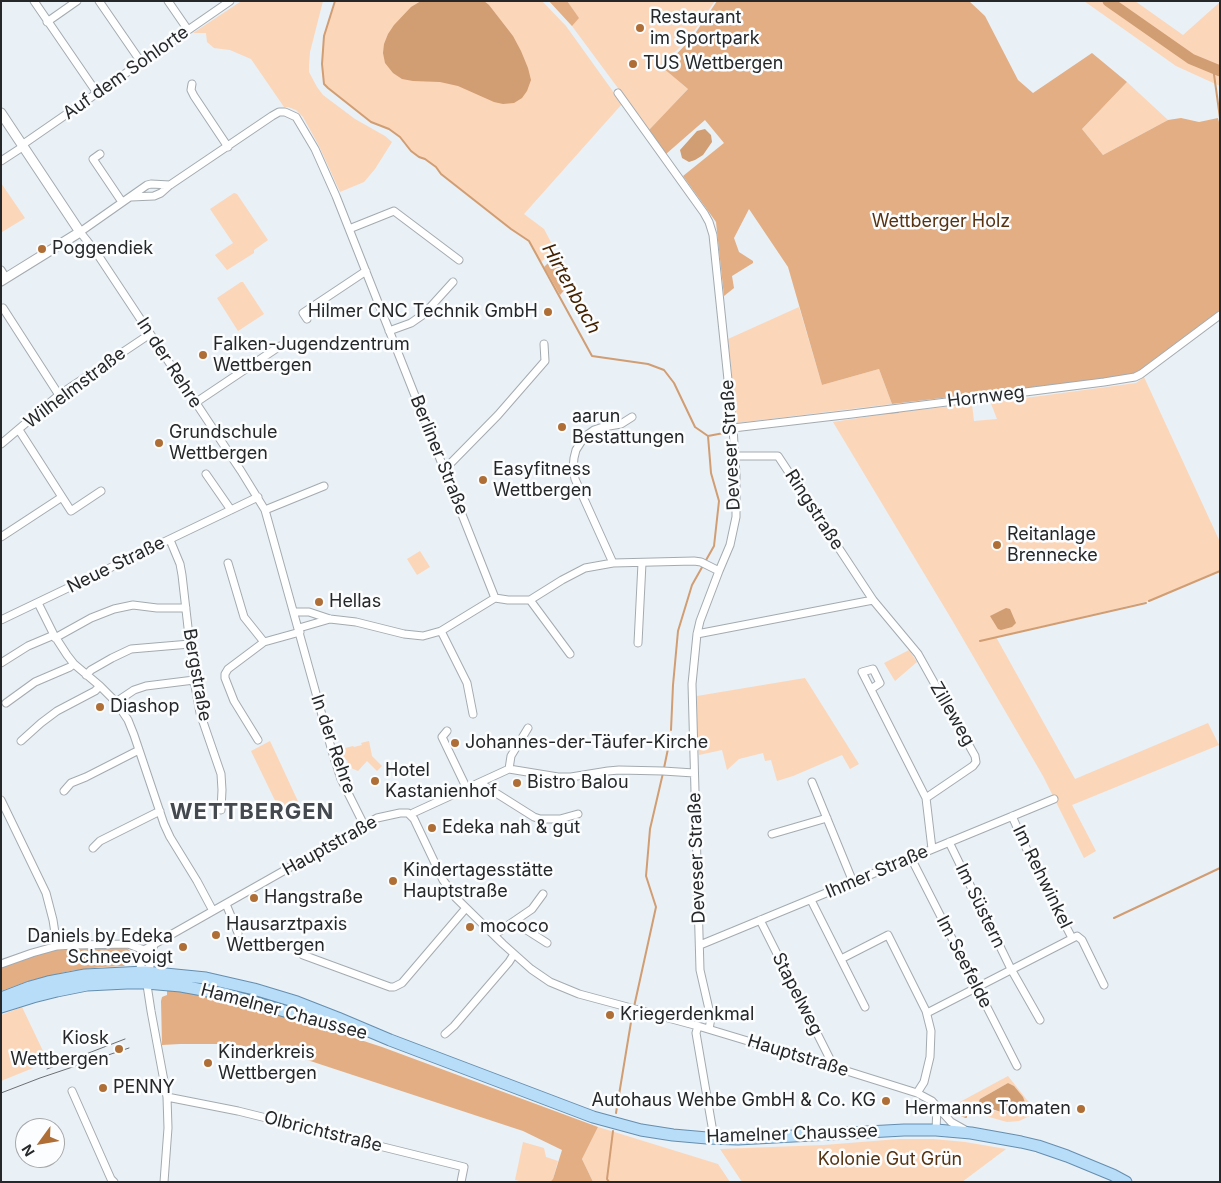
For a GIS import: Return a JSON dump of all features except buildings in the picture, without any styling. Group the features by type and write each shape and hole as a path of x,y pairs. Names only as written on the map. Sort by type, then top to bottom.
{"main road":[{"name":"Hamelner Chaussee","path":"1,998 30,987 64,979 104,974 146,978 206,978 254,989 297,1002 390,1040 594,1117 641,1130 673,1135 738,1139 904,1130 971,1133 1038,1146 1067,1156 1126,1182"},
{"name":"Hamelner Chaussee","path":"1,1007 57,991 87,986 127,983 146,978"}],"street":[{"path":"34,1 97,93"},
{"path":"47,22 77,1"},
{"path":"99,1 141,62"},
{"path":"168,1 188,30"},
{"name":"Auf dem Sohlorte","path":"1,161 230,1"},
{"path":"130,197 154,196 161,193 228,146 194,96 191,90 192,84"},
{"name":"Deveser Straße","path":"618,93 709,222 713,235 736,456 736,517 730,545 718,570 700,621 697,634 692,691 700,970 711,1018 709,1029"},
{"name":"In der Rehre","path":"1,112 80,232 96,252 265,510 312,683 338,770 364,826"},
{"name":"Berliner Straße","path":"228,146 279,112 286,112 296,117 308,136 322,163 349,229 495,598"},
{"path":"100,154 93,158 122,202"},
{"path":"3,276 80,232 147,185 170,185"},
{"path":"349,229 394,211 459,260"},
{"path":"307,319 303,313 366,272"},
{"path":"389,331 410,323 424,314 452,282"},
{"path":"3,308 59,395"},
{"name":"Hornweg","path":"733,428 1104,382 1135,376 1141,374 1220,315"},
{"name":"Wilhelmstraße","path":"1,444 59,395 150,334"},
{"path":"444,470 498,415 545,361 544,344"},
{"path":"195,403 280,346"},
{"path":"613,563 575,479 573,469 574,458 581,442 594,430 621,424 632,416"},
{"path":"19,430 71,511 101,491"},
{"name":"Ringstraße","path":"736,456 778,456 873,600 907,641"},
{"path":"206,474 231,510"},
{"path":"265,510 324,486"},
{"path":"1,537 62,497"},
{"name":"Neue Straße","path":"1,620 258,498"},
{"name":"Bergstraße","path":"170,540 180,564 194,680 200,713 221,774 221,810"},
{"path":"294,612 309,612 330,619 356,622 404,634 422,636 441,631 495,598 530,600 585,568 613,563 694,561 701,562 718,570"},
{"path":"228,563 244,617 264,642"},
{"path":"638,643 642,563"},
{"path":"530,600 570,654"},
{"path":"697,634 873,600"},
{"path":"38,603 67,655 74,664 116,702 128,720 170,837 213,911"},
{"path":"1,663 28,646 114,609 132,605 158,608 186,608"},
{"path":"258,740 234,701 224,674 264,642 330,619"},
{"path":"441,631 467,683 473,714"},
{"name":"Zilleweg","path":"907,641 918,654 976,759 973,766 926,798"},
{"path":"86,674 131,649 190,644"},
{"path":"6,702 35,682 74,664"},
{"path":"116,702 134,690 146,686 194,680"},
{"path":"22,741 57,711 100,686"},
{"path":"871,689 926,798 932,849"},
{"path":"509,769 511,756 528,728"},
{"path":"447,731 442,737 467,788"},
{"path":"64,791 71,783 138,750"},
{"path":"412,816 413,813 509,769 558,777 571,777 608,770 694,773"},
{"path":"812,782 853,882"},
{"path":"480,783 540,819 560,819 578,814"},
{"name":"Ihmer Straße","path":"700,945 1054,799"},
{"path":"1,800 46,893 57,946"},
{"path":"93,848 100,841 160,811"},
{"name":"Hauptstraße","path":"144,950 364,826 384,816 408,813 414,819 442,880 453,894 514,954 550,982 579,994 709,1029 917,1093 932,1101 952,1122 971,1133"},
{"name":"Im Rehwinkel","path":"1012,816 1031,859 1072,938"},
{"path":"772,834 827,818"},
{"name":"Im Süstern","path":"949,842 1011,969 1040,1020"},
{"name":"Im Seefelde","path":"911,858 1017,1066"},
{"path":"494,935 532,910 543,894"},
{"path":"811,900 865,1007"},
{"path":"226,904 238,933"},
{"path":"303,955 394,987 402,983 466,908"},
{"name":"Stapelweg","path":"760,920 834,1067"},
{"path":"514,922 547,943"},
{"path":"841,959 888,935 926,1013 931,1031 930,1057 924,1082 917,1093"},
{"path":"926,1013 1077,936 1082,940 1104,985"},
{"path":"1,964 32,952 57,946 128,944 144,950 140,966 146,978 167,1096 168,1128 164,1182"},
{"path":"146,978 154,944"},
{"path":"446,1034 514,954"},
{"path":"698,1026 696,1033 714,1138"},
{"path":"72,1091 114,1182"},
{"name":"Olbrichtstraße","path":"167,1096 229,1109 464,1167 461,1182"},
{"path":"936,1130 937,1108"}],"green space":[{"path":"240,1 323,1 310,52 309,72 323,95 355,119 392,142 375,169 364,182 340,192 319,146 303,117 296,110 284,107 251,59 230,50 214,48 207,42 206,33 193,33"},
{"path":"336,1 542,1 566,26 622,104 524,214 544,229 555,250 541,262 530,241 511,229 441,174 436,167 411,151 400,137 389,129 371,122 324,84 322,64 324,36"},
{"name":"TUS Wettbergen","path":"549,1 715,1 690,37 667,60 663,68 688,89 649,130 572,26"},
{"path":"549,1 567,1 579,18 572,26"},
{"name":"Wettberger Holz","path":"717,1 969,1 985,16 1018,80 1033,93 1092,53 1127,82 1082,129 1103,155 1168,120 1181,118 1199,122 1218,118 1220,126 1220,310 1133,375 892,404 879,369 822,385 788,267 749,209 734,238 739,252 753,261 753,263 732,276 734,288 724,296 716,222 683,176 724,143 705,120 666,154 649,130 688,89 663,68 692,38"},
{"path":"1084,1 1135,1 1183,35 1220,2 1220,86 1176,66"},
{"path":"1127,82 1168,120 1103,155 1082,129"},
{"path":"1,183 25,218 2,232 1,231"},
{"path":"234,193 237,194 268,240 254,250 254,253 227,270 215,255 233,243 210,209"},
{"path":"557,254 572,282 560,295 544,267"},
{"path":"243,282 264,314 238,331 217,298"},
{"path":"799,307 822,385 879,369 892,404 737,423 728,339"},
{"path":"1144,377 1220,542 1220,570 1149,601 996,637 1075,779 1208,723 1219,745 1072,805 1096,851 1084,858 1043,776 833,422 972,404 974,421 997,419 990,401 1136,383"},
{"path":"420,551 430,567 417,575 407,559"},
{"path":"909,650 917,662 895,681 884,663"},
{"path":"805,678 859,764 850,769 842,755 777,781 771,760 765,761 763,753 739,759 727,770 722,750 699,755 697,696"},
{"path":"270,741 302,810 284,819 251,751"},
{"path":"369,741 372,756 382,766 377,771 367,761 358,771 349,767 347,760 344,761 341,749 362,745 361,743"},
{"path":"57,946 126,947 131,954 124,966 70,971 32,980 1,991 1,964"},
{"path":"167,990 221,998 330,1030 382,1047 598,1127 582,1159 593,1182 550,1182 553,1179 562,1150 523,1131 286,1053 231,1044 162,1045 161,1001 162,997 167,995"},
{"path":"22,1007 43,1051 33,1068 1,1081 1,1015"},
{"path":"1008,1076 1032,1107 1037,1107 1038,1112 1019,1121 1007,1122 975,1113 958,1103","holes":["1008,1083 1013,1086 1026,1105 1022,1112 1011,1115 982,1108 978,1105 980,1099"]},
{"path":"598,1127 718,1164 730,1182 593,1182 582,1159"},
{"name":"Kolonie Gut Grün","path":"899,1139 933,1139 1006,1149 962,1182 742,1182 720,1149 824,1145"},
{"path":"523,1142 544,1148 546,1157 558,1161 553,1179 550,1182 515,1180"}],"shaded area":[{"path":"421,1 484,1 489,5 513,36 528,68 531,80 522,98 514,103 503,104 458,86 440,82 402,79 393,73 385,63 384,44 394,25 411,7"},
{"path":"705,129 711,135 712,142 703,155 689,162 682,158 680,150 697,131"},
{"path":"1006,608 1010,609 1016,623 1012,627 1001,630 998,629 990,616"},
{"path":"1008,1083 1014,1086 1023,1097 1026,1105 1024,1110 1010,1115 982,1108 978,1105 980,1099"}],"waterway":[{"name":"Hirtenbach","path":"335,1 324,36 322,64 324,84 371,122 389,129 400,137 411,151 436,167 441,174 529,241 592,356 648,364 664,370 674,383 695,427 708,436 711,473 719,501 714,546 692,585 678,631 671,730"},
{"path":"1108,1 1191,59 1220,71"},
{"path":"1213,67 1220,118"},
{"path":"883,413 898,412"},
{"path":"708,436 729,432"},
{"path":"1149,601 1220,571"},
{"path":"980,641 1146,603"},
{"name":"Hirtenbach","path":"664,768 670,739"},
{"name":"Hirtenbach","path":"616,1113 632,1016 656,907 646,876 650,829 663,773"},
{"path":"1114,918 1220,868"},
{"path":"956,1113 966,1117"},
{"name":"Hirtenbach","path":"609,1182 607,1179 613,1131"}],"tram line":[{"path":"47,1069 125,1039"},
{"path":"1,1093 129,1048"}],"place":[{"name":"Restaurant im Sportpark","path":"640,28"},
{"name":"TUS Wettbergen","path":"633,64"},
{"name":"Poggendiek","path":"42,249"},
{"name":"Hilmer CNC Technik GmbH","path":"548,312"},
{"name":"Falken-Jugendzentrum Wettbergen","path":"203,355"},
{"name":"aarun Bestattungen","path":"562,427"},
{"name":"Grundschule Wettbergen","path":"159,443"},
{"name":"Easyfitness Wettbergen","path":"483,480"},
{"name":"Reitanlage Brennecke","path":"997,545"},
{"name":"Hellas","path":"319,602"},
{"name":"Diashop","path":"100,707"},
{"name":"Johannes-der-Täufer-Kirche","path":"455,743"},
{"name":"Hotel Kastanienhof","path":"375,781"},
{"name":"Bistro Balou","path":"517,783"},
{"name":"Edeka nah & gut","path":"432,828"},
{"name":"Kindertagesstätte Hauptstraße","path":"393,881"},
{"name":"Hangstraße","path":"254,898"},
{"name":"mococo","path":"470,927"},
{"name":"Hausarztpaxis Wettbergen","path":"216,935"},
{"name":"Daniels by Edeka Schneevoigt","path":"183,947"},
{"name":"Kriegerdenkmal","path":"610,1015"},
{"name":"Kiosk Wettbergen","path":"119,1049"},
{"name":"Kinderkreis Wettbergen","path":"208,1063"},
{"name":"PENNY","path":"103,1088"},
{"name":"Autohaus Wehbe GmbH & Co. KG","path":"886,1101"},
{"name":"Hermanns Tomaten","path":"1081,1109"}],"district":[{"name":"WETTBERGEN","path":"252,812"}]}
